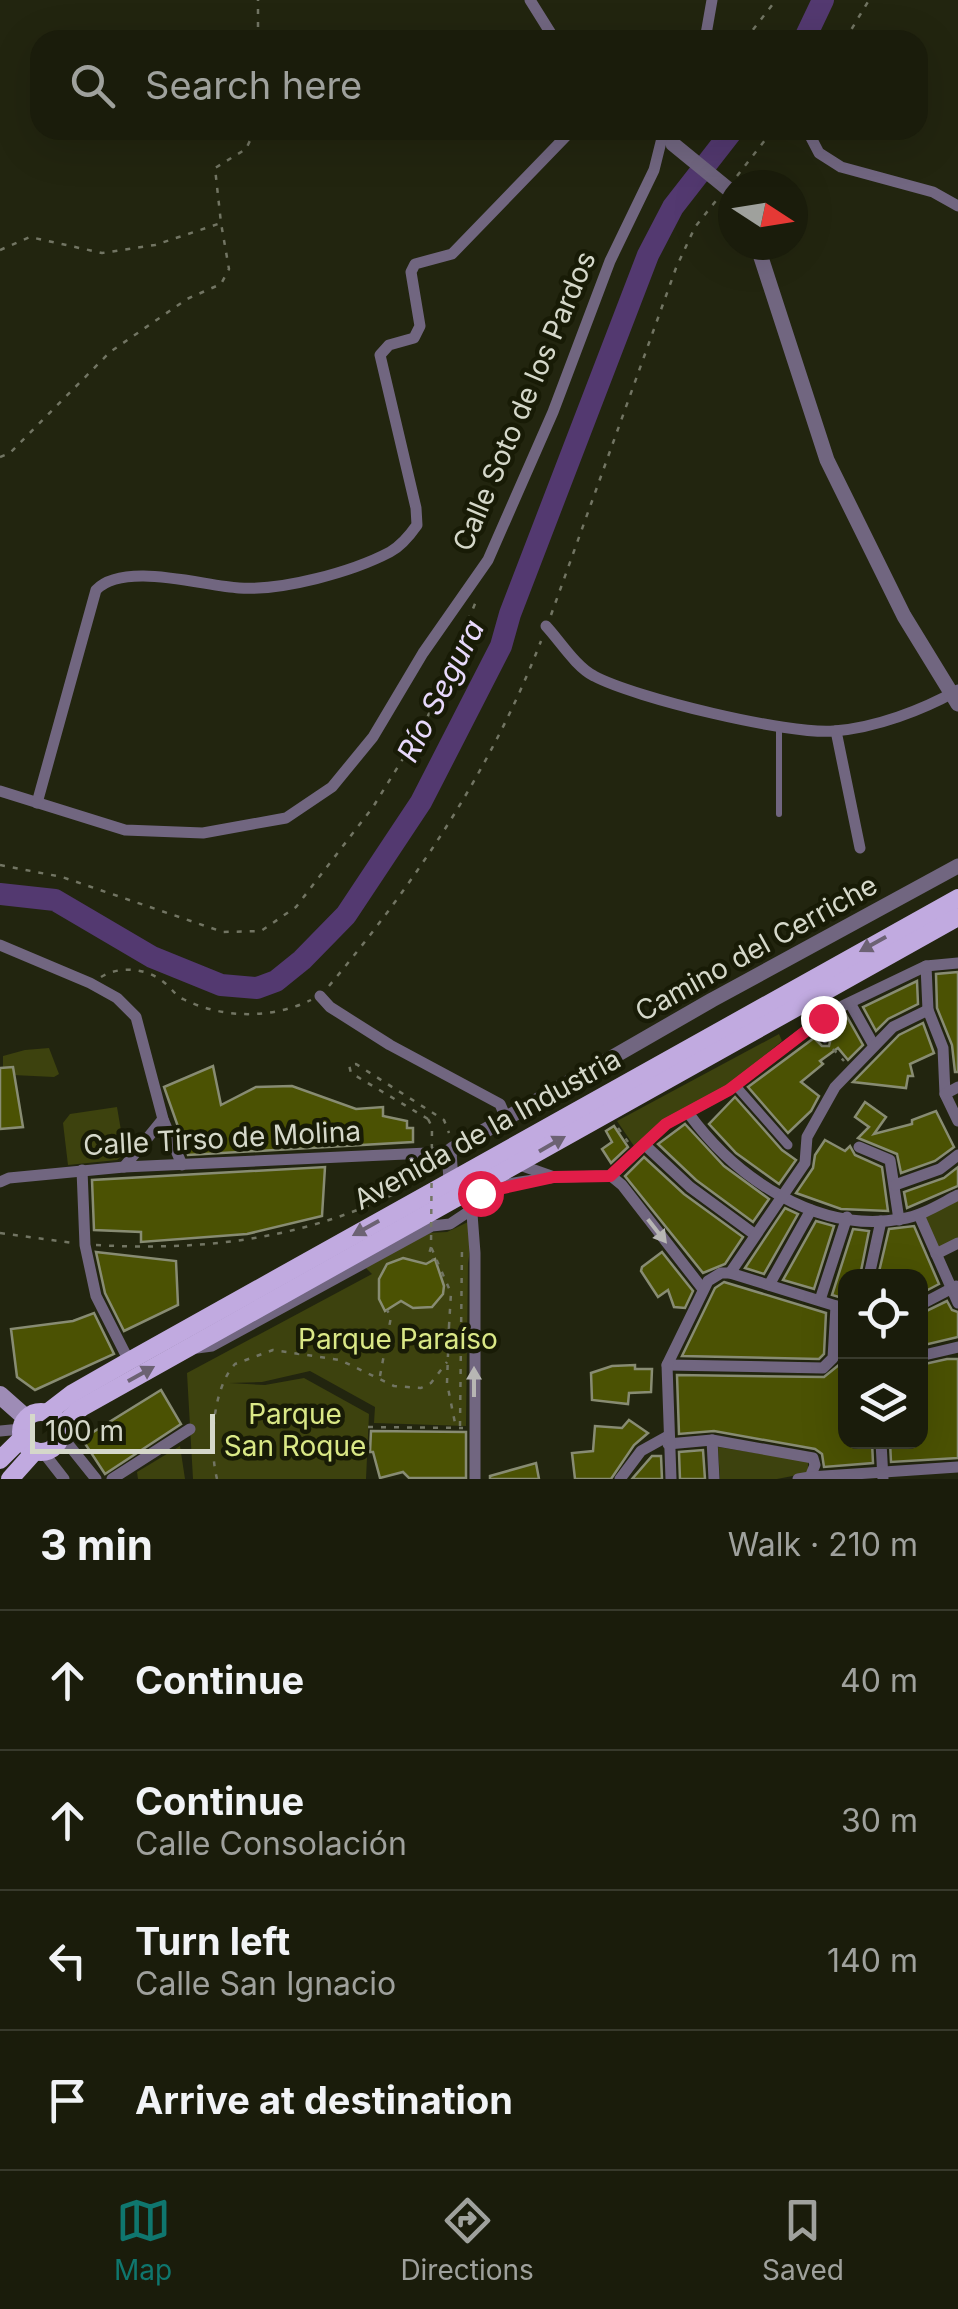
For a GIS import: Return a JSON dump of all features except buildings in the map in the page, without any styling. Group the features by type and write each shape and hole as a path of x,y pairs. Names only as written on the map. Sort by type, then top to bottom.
{"main road":[{"name":"Avenida de la Industria","path":"56,1425 73,1393 450,1160 958,898"},
{"name":"Avenida de la Industria","path":"56,1425 182,1351 470,1201 516,1164 958,917"},
{"path":"0,1394 19,1434 10,1479"},
{"path":"0,1460 19,1434 36,1413 56,1425 55,1446 19,1434"}],"street":[{"path":"530,0 549,30"},
{"path":"706,30 712,0"},
{"path":"38,803 96,590 103,582 159,575 240,588 275,585 350,570 394,550 410,534 417,525 416,508 380,355 388,345 414,338 420,326 411,272 415,264 452,254 562,140"},
{"name":"Calle Soto de los Pardos","path":"0,790 126,830 203,833 286,818 332,787 372,736 423,653 488,560 553,412 610,261 665,140"},
{"path":"668,140 718,180"},
{"path":"812,140 819,153 841,168 933,192 958,206"},
{"path":"546,626 592,676 666,700 779,726 836,731 956,696 904,616 827,460 762,260"},
{"path":"836,731 860,848"},
{"name":"Camino del Cerriche","path":"450,1160 506,1118 792,955 958,866"},
{"path":"0,945 90,983 117,998 136,1017 163,1119 182,1165"},
{"path":"610,1176 639,1144 666,1124 736,1086 832,1010 926,966 958,963"},
{"path":"926,966 928,1010 943,1048 945,1094 958,1121"},
{"path":"320,996 330,1007 390,1044 500,1104 506,1118"},
{"path":"850,1003 873,1044"},
{"path":"730,1273 806,1162 807,1138 835,1088 893,1027 928,1010"},
{"path":"736,1086 788,1145"},
{"path":"945,1094 958,1086"},
{"path":"689,1114 738,1166 780,1196 811,1210 847,1218 898,1220 919,1215 958,1195"},
{"path":"124,1167 163,1119"},
{"path":"639,1144 754,1234"},
{"path":"859,1147 890,1160 898,1220"},
{"path":"895,1184 940,1169 958,1155"},
{"path":"450,1160 470,1201 475,1253 475,1479"},
{"name":"Calle Tirso de Molina","path":"0,1182 124,1167 450,1160"},
{"path":"516,1164 554,1177"},
{"path":"82,1170 85,1244 96,1296 129,1361"},
{"path":"470,1201 480,1193 503,1186 554,1177 610,1176 622,1185 702,1288"},
{"path":"769,1285 811,1210"},
{"path":"919,1215 955,1287 958,1303"},
{"path":"820,1300 847,1218"},
{"path":"871,1269 881,1221"},
{"path":"936,1254 958,1243"},
{"path":"672,1479 667,1366 702,1288 714,1276 730,1273 838,1306"},
{"path":"928,1301 955,1287"},
{"path":"667,1366 818,1369 829,1364 838,1324"},
{"path":"928,1354 958,1347"},
{"path":"56,1425 96,1479"},
{"path":"112,1479 190,1429"},
{"path":"19,1434 64,1479"},
{"path":"620,1479 640,1451 668,1440 712,1440 808,1456 815,1465 802,1478"},
{"path":"712,1440 714,1479"},
{"path":"881,1449 882,1475"},
{"path":"802,1478 958,1467"}],"lane":[{"path":"779,726 779,814"},
{"path":"814,1027 825,1040"}],"path":[{"path":"258,0 258,30"},
{"path":"753,30 776,0"},
{"path":"852,30 869,0"},
{"path":"0,457 10,453 110,352 187,300 221,284 229,270 215,168 246,149 250,140"},
{"path":"740,170 763,140"},
{"path":"90,983 112,970 146,971 180,998 211,1009 251,1015 274,1014 320,996 408,881 480,774 510,716 676,268 696,227 718,197"},
{"path":"0,250 30,238 102,252 154,245 221,222"},
{"path":"825,1040 851,1069"},
{"path":"0,1232 85,1244 181,1247 247,1241 298,1232 406,1189 422,1165 450,1160 444,1120 356,1064 349,1065 352,1073 431,1124 431,1247 429,1254 433,1260"},
{"path":"613,1121 628,1143 639,1144"},
{"path":"431,1247 451,1293 447,1362 456,1428"},
{"path":"379,1379 391,1317 386,1310"},
{"path":"217,1479 216,1399 235,1364 273,1350 340,1360 394,1386 421,1388 431,1383 447,1362"},
{"path":"368,1426 474,1428"}],"green space":[{"path":"779,1034 782,1041 725,1089 636,1149 617,1121"},
{"path":"49,1048 59,1074 54,1077 13,1075 3,1069 3,1056"},
{"path":"117,1107 125,1154 117,1160 68,1165 63,1123 70,1114"},
{"path":"958,1195 958,1243 936,1254 919,1215"},
{"name":"Parque Paraíso","path":"468,1222 471,1244 466,1426 374,1423 375,1407 310,1371 262,1382 229,1383 265,1385 304,1378 369,1414 366,1479 193,1479 187,1373 372,1274 365,1267 426,1233 447,1232"},
{"path":"180,1446 185,1479 138,1479 137,1472"},
{"path":"718,1447 808,1461 808,1473 777,1479 720,1479"}],"waterway":[{"name":"Río Segura","path":"809,30 823,0"},
{"name":"Río Segura","path":"0,894 55,900 152,957 221,985 257,988 276,981 302,960 346,915 421,802 501,646 648,255 673,207 725,140"}],"route":[{"path":"480,1193 554,1177 610,1176 666,1124 706,1106 823,1018"}],"park label":[{"name":"Parque San Roque","path":"295,1430"}]}
